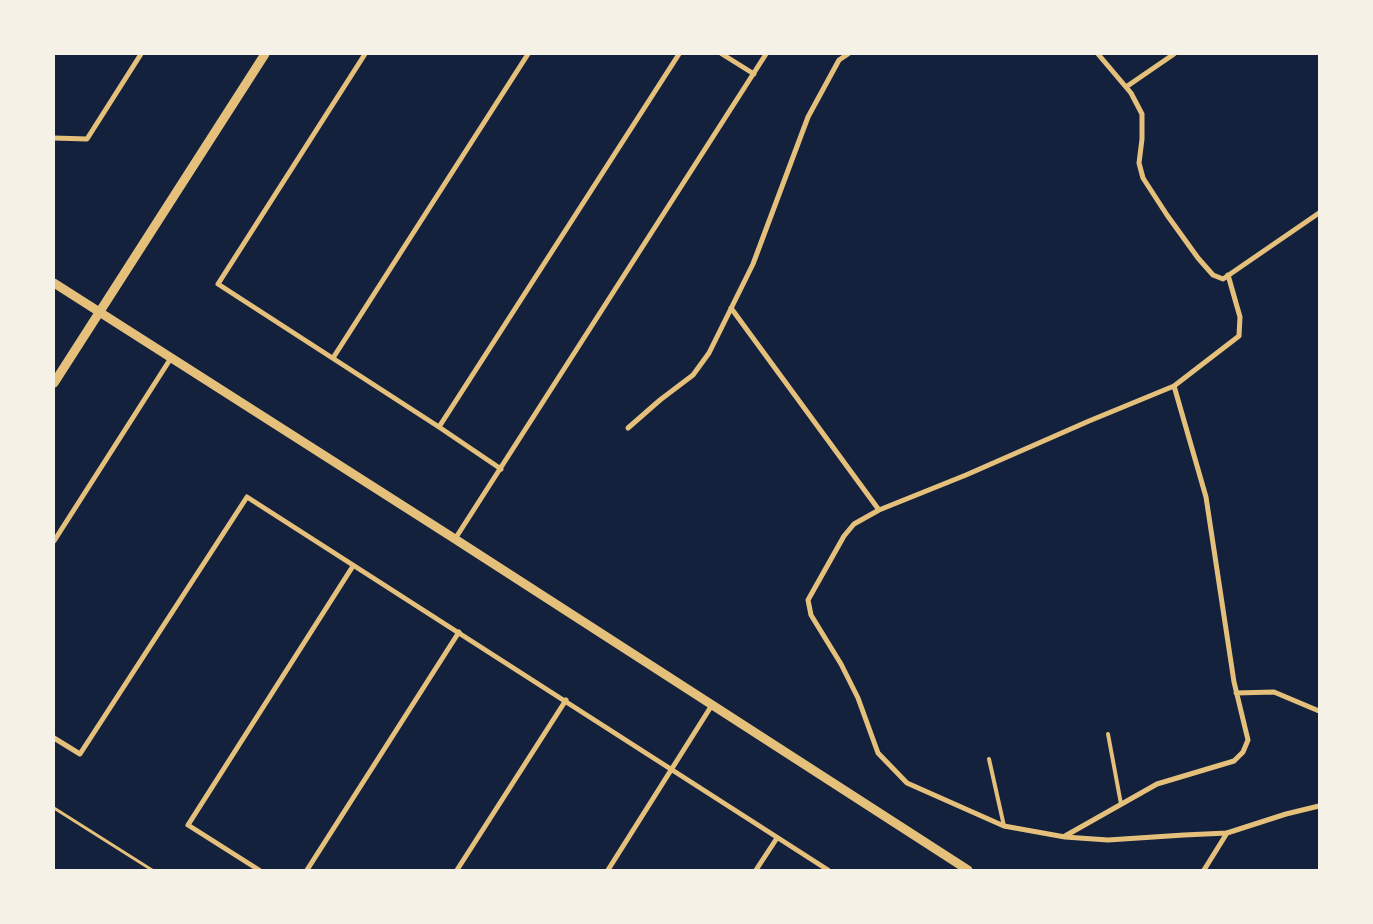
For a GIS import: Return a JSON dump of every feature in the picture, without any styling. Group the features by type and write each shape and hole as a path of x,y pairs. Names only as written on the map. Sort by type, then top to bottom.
{"street":[{"path":"54,138 87,139 141,54"},
{"path":"54,383 265,54"},
{"path":"365,54 218,284 440,427 501,469"},
{"path":"333,358 528,54"},
{"path":"440,427 679,54"},
{"path":"722,54 754,74"},
{"path":"455,540 766,54"},
{"path":"628,428 660,400 694,375 709,353 753,264 808,117 839,60 848,54"},
{"path":"1098,54 1131,93 1142,114 1142,140 1139,163 1142,178 1198,258 1213,275 1223,279 1319,213"},
{"path":"1126,87 1174,54"},
{"path":"1228,275 1240,317 1238,336 1174,386 879,510 854,524 844,536 808,600 811,615 841,664 858,698 878,753 907,783 1004,826 1065,837 1108,840 1227,833 1286,814 1319,806"},
{"path":"54,283 968,870"},
{"path":"731,308 879,510"},
{"path":"54,542 171,358"},
{"path":"1065,837 1157,784 1234,761 1243,752 1248,740 1234,682 1206,497 1174,386"},
{"path":"54,738 80,754 247,497 566,700 828,870"},
{"path":"259,870 188,825 353,566"},
{"path":"307,870 458,632"},
{"path":"1236,692 1274,692 1319,711"},
{"path":"457,870 566,700"},
{"path":"608,870 712,705"},
{"path":"1204,870 1227,833"},
{"path":"756,870 777,838"}],"lane":[{"path":"1108,734 1121,804"},
{"path":"989,758 1004,826"}],"path":[{"path":"54,808 152,870"}]}
